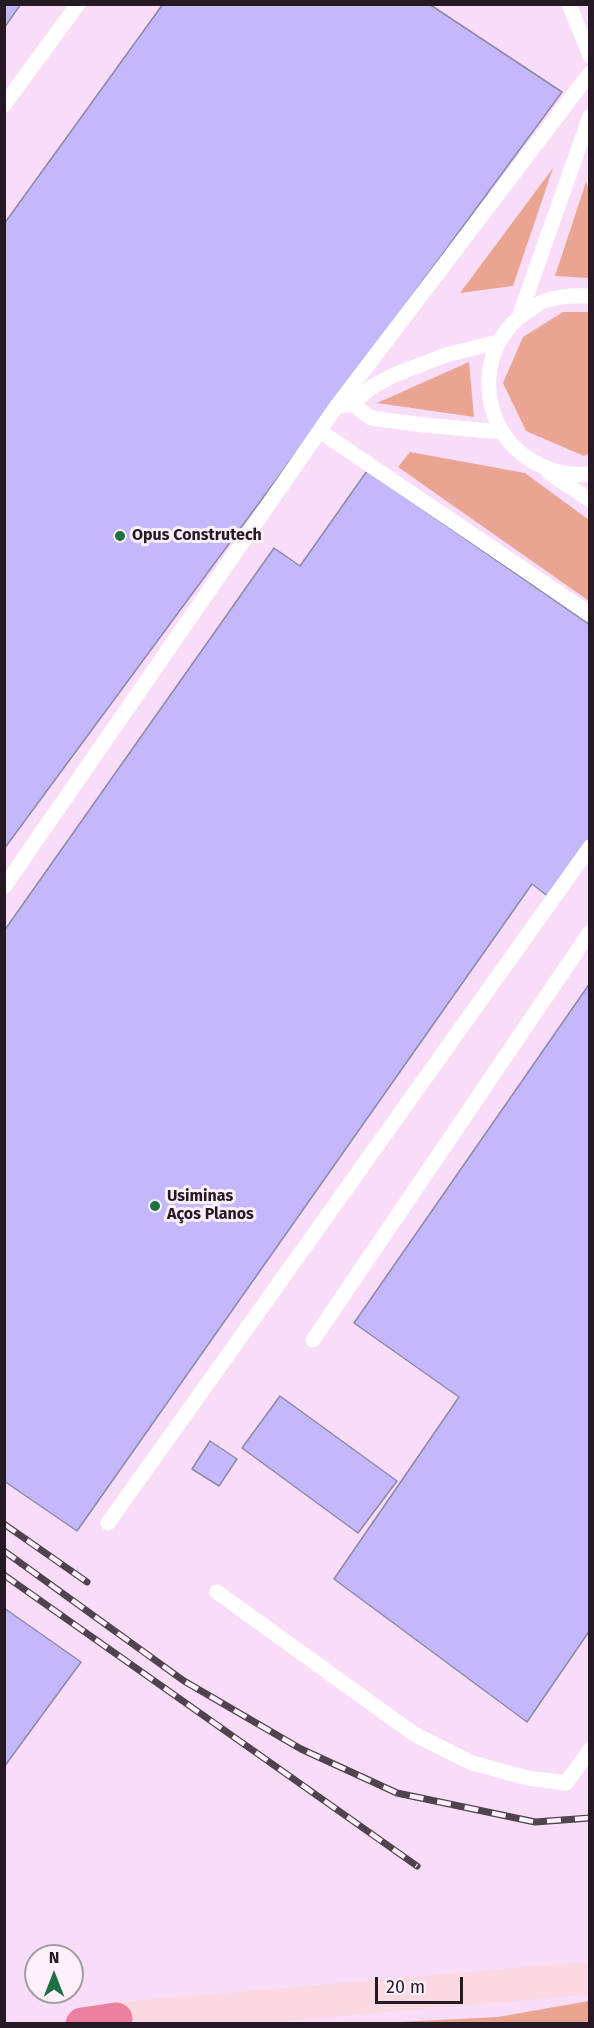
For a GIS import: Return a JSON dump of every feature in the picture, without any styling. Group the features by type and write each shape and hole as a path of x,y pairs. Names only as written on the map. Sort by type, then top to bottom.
{"highway":[{"path":"82,2024 110,2021"}],"main road":[{"path":"110,2021 590,1978"}],"lane":[{"path":"4,105 78,4"},
{"path":"567,7 590,56"},
{"path":"4,887 321,432 344,406 590,73"},
{"path":"519,317 590,116"},
{"path":"590,296 570,295 542,302 519,317 507,328 498,342 490,364 488,387 492,411 502,432 519,453 590,500"},
{"path":"344,406 394,375 446,356 498,342"},
{"path":"344,406 371,418 502,432"},
{"path":"321,432 590,614"},
{"path":"519,453 545,469 575,476 590,474"},
{"path":"108,1523 590,848"},
{"path":"313,1340 590,932"},
{"path":"217,1592 414,1734 472,1763 528,1778 566,1783 590,1750"}],"shaded area":[{"path":"553,168 513,286 460,293"},
{"path":"586,182 590,193 589,278 555,276"},
{"path":"563,312 589,312 590,453 584,456 526,431 503,383 523,337"},
{"path":"469,362 474,417 377,403"},
{"path":"410,452 525,473 589,520 589,601 398,467"},
{"path":"589,2001 589,2023 379,2023 498,2017"}],"building":[{"path":"4,4 21,4 4,28"},
{"name":"Opus Construtech","path":"163,4 429,4 562,92 4,849 4,224"},
{"name":"Usiminas Aços Planos","path":"367,471 590,625 590,841 549,897 532,884 77,1531 4,1481 4,931 274,548 300,566"},
{"path":"590,983 590,1630 527,1722 334,1579 459,1397 354,1323"},
{"path":"280,1396 397,1481 358,1533 242,1448"},
{"path":"210,1441 237,1459 219,1486 192,1469"},
{"path":"4,1608 81,1662 4,1767"}],"railway":[{"path":"4,1524 87,1582"},
{"path":"4,1551 184,1681 301,1749 397,1793 535,1822 590,1818"},
{"path":"4,1575 417,1866"}],"place":[{"name":"Opus Construtech","path":"120,536"},
{"name":"Usiminas Aços Planos","path":"155,1206"}]}
